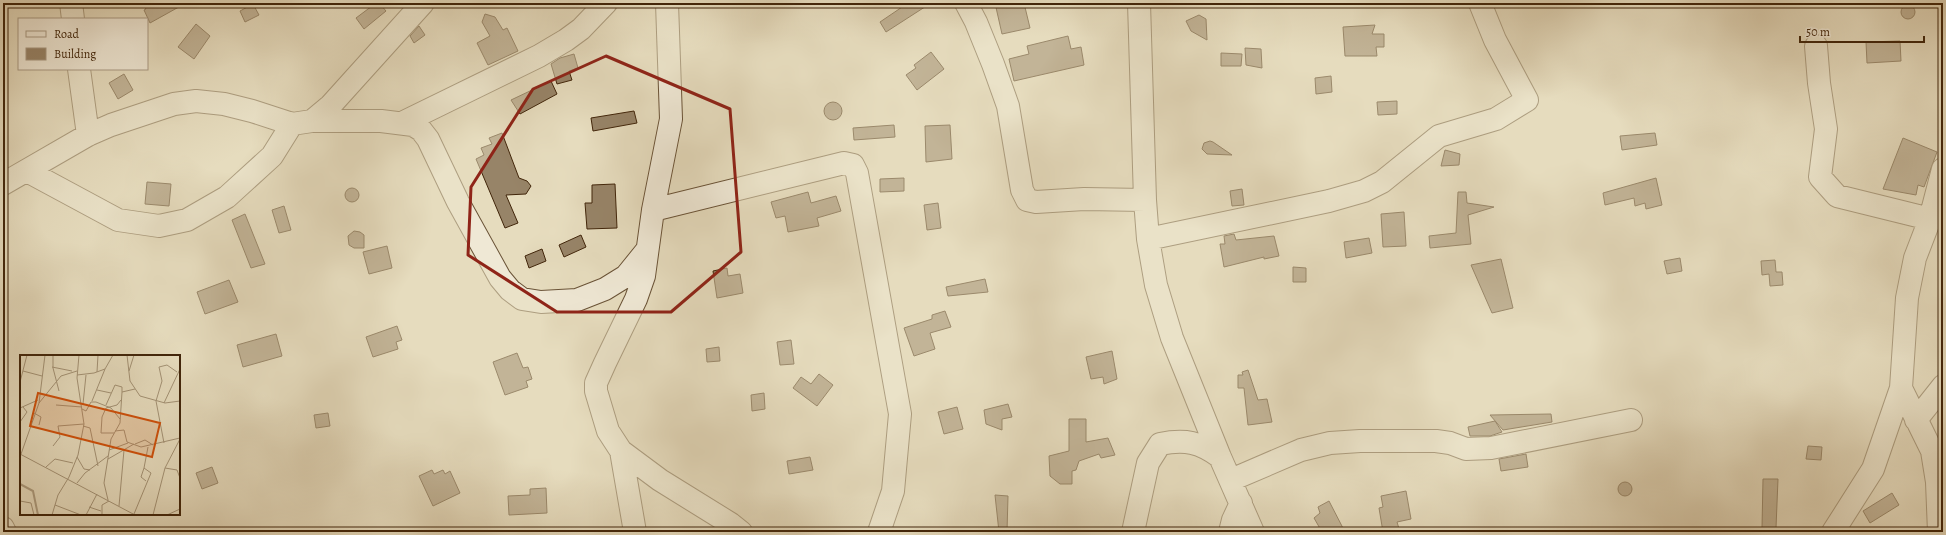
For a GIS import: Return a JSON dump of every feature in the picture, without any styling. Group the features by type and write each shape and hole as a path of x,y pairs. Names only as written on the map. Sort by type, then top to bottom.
{"street":[{"path":"71,3 73,18"},
{"path":"27,171 118,220 159,226 187,220 227,196 272,156 302,123 330,106 423,3"},
{"path":"402,123 538,56 566,40 581,29 606,3"},
{"path":"667,3 671,119 653,210 644,276 636,299 604,363 596,383 596,391 608,431 621,451 660,480 731,524 741,532"},
{"path":"966,3 976,22 1008,106 1022,190 1027,200 1044,202 1084,199 1145,200"},
{"path":"1139,3 1145,200 1151,262 1163,311 1220,457 1254,532"},
{"path":"1148,238 1328,202 1364,191 1382,182 1439,136 1496,120 1522,104 1527,100 1495,40 1480,3"},
{"path":"1816,46 1819,83 1826,129 1820,177 1837,196 1930,218"},
{"path":"79,70 88,135"},
{"path":"3,184 88,135 118,122 174,104 196,101 224,104 302,123 381,121 413,125 421,130 428,139 458,202 500,278 510,290 522,299 541,302 577,300 605,289 626,276 647,250"},
{"path":"653,210 844,163 853,165 857,173 900,414 893,491 879,532"},
{"path":"1833,532 1873,469 1901,388 1907,298 1915,258 1930,218 1943,169"},
{"path":"1916,420 1943,386"},
{"path":"1901,388 1932,451 1937,482 1938,532"},
{"path":"1231,480 1301,450 1330,443 1360,441 1436,441 1450,443 1466,450 1491,448 1631,420"},
{"path":"1133,532 1148,463 1160,444 1174,441 1190,443 1206,447 1220,457"},
{"path":"621,451 635,532"},
{"path":"1230,532 1233,520 1241,503"},
{"path":"3,528 5,532"}],"highlighted area":[{"path":"606,56 730,109 741,252 671,312 557,312 468,255 471,187 533,89"}],"building":[{"path":"142,3 186,3 150,23 144,10 146,9"},
{"path":"376,3 379,3 386,11 364,29 356,18"},
{"path":"908,3 931,3 886,32 880,22"},
{"path":"995,3 1024,3 1030,28 1002,34"},
{"path":"253,4 259,15 245,22 240,11"},
{"path":"1905,5 1911,5 1915,9 1915,15 1911,19 1905,19 1901,15 1901,9"},
{"path":"485,14 495,17 503,30 507,28 518,51 488,65 477,43 490,36 482,22"},
{"path":"1199,15 1206,19 1207,40 1191,31 1186,21"},
{"path":"196,24 210,36 194,59 178,47"},
{"path":"1375,25 1372,34 1384,34 1384,47 1376,47 1377,56 1345,56 1343,27"},
{"path":"419,26 425,35 414,43 410,36"},
{"path":"1068,36 1071,49 1081,47 1084,65 1014,81 1009,59 1029,54 1027,46"},
{"path":"1900,41 1901,61 1867,63 1866,42"},
{"path":"1245,48 1261,49 1262,68 1246,65"},
{"path":"931,52 944,69 917,90 906,75 916,68 914,65"},
{"path":"1221,53 1242,54 1241,66 1221,66"},
{"path":"574,54 578,68 569,71 572,80 557,84 551,64 560,58"},
{"path":"124,74 133,90 118,99 109,83"},
{"path":"1331,76 1332,92 1316,94 1315,78"},
{"path":"551,81 557,94 520,114 511,100"},
{"path":"1397,101 1397,114 1378,115 1377,102"},
{"path":"829,102 837,102 842,107 840,118 837,120 829,120 824,115 824,107"},
{"path":"634,111 637,123 593,131 591,118"},
{"path":"894,125 895,137 854,140 853,128"},
{"path":"950,125 952,159 926,162 925,126"},
{"path":"502,133 519,178 527,181 531,186 526,194 506,195 518,223 505,228 476,159 484,155 481,148 492,144 489,138"},
{"path":"1655,133 1657,145 1622,150 1620,136"},
{"path":"1903,138 1937,152 1924,187 1918,185 1916,195 1883,189"},
{"path":"1210,141 1232,155 1207,154 1202,149 1204,143"},
{"path":"1445,150 1460,154 1459,165 1441,166"},
{"path":"904,178 904,191 880,192 880,179"},
{"path":"1656,178 1662,205 1646,209 1645,203 1635,206 1634,198 1605,205 1603,193"},
{"path":"147,182 171,184 169,206 145,204"},
{"path":"615,184 617,228 587,229 585,203 592,203 592,185"},
{"path":"349,188 355,188 359,192 359,198 355,202 349,202 345,198 345,192"},
{"path":"1242,189 1244,205 1232,206 1230,191"},
{"path":"808,192 811,203 836,196 841,211 817,218 819,226 788,232 785,216 776,218 771,202"},
{"path":"1458,192 1466,192 1467,203 1494,207 1468,215 1471,244 1430,248 1429,236 1456,233"},
{"path":"938,203 941,228 927,230 924,205"},
{"path":"284,206 291,230 279,233 272,210"},
{"path":"1404,212 1406,246 1383,247 1381,214"},
{"path":"245,214 265,264 251,268 232,220"},
{"path":"354,231 360,232 364,235 364,248 354,248 349,245 348,236"},
{"path":"1234,234 1236,240 1274,236 1279,256 1264,259 1264,257 1224,267 1220,244 1225,244 1224,236"},
{"path":"581,235 586,247 564,257 559,245"},
{"path":"1369,238 1372,253 1346,258 1344,242"},
{"path":"387,246 392,268 369,274 363,252"},
{"path":"542,249 546,261 529,268 525,256"},
{"path":"1680,258 1682,271 1667,274 1664,261"},
{"path":"1501,259 1513,308 1492,313 1471,265"},
{"path":"1775,260 1776,272 1782,272 1783,285 1770,286 1769,274 1762,275 1761,261"},
{"path":"1293,267 1306,268 1306,282 1293,282"},
{"path":"727,268 728,276 740,274 743,293 717,298 713,271"},
{"path":"985,279 988,292 948,296 946,287"},
{"path":"229,280 238,302 205,314 197,292"},
{"path":"945,311 951,327 930,333 935,349 914,356 904,328 932,319 932,315"},
{"path":"397,326 402,340 396,342 398,349 373,357 366,337"},
{"path":"276,334 282,356 243,367 237,345"},
{"path":"791,340 794,364 780,365 777,342"},
{"path":"719,347 720,361 707,362 706,349"},
{"path":"1112,351 1117,379 1104,384 1103,377 1091,379 1086,357"},
{"path":"517,353 523,368 528,367 532,379 526,381 528,387 505,395 493,362"},
{"path":"1248,370 1258,400 1267,399 1272,422 1248,425 1244,388 1238,388 1238,375 1243,375 1242,372"},
{"path":"819,374 833,385 817,406 793,388 801,377 811,384"},
{"path":"764,393 765,409 752,411 751,395"},
{"path":"1008,404 1012,417 1002,419 1002,430 986,424 984,410"},
{"path":"957,407 963,429 944,434 938,412"},
{"path":"328,413 330,426 316,428 314,415"},
{"path":"1551,414 1552,422 1503,430 1490,415"},
{"path":"1069,419 1086,419 1086,442 1108,438 1115,455 1101,458 1099,454 1079,461 1076,470 1072,471 1072,484 1060,484 1050,476 1049,456 1069,451"},
{"path":"1495,421 1502,432 1490,436 1470,436 1468,427"},
{"path":"1808,446 1822,447 1821,460 1806,459"},
{"path":"1526,454 1528,467 1501,471 1499,459"},
{"path":"810,457 813,470 789,474 787,461"},
{"path":"212,467 218,483 202,489 196,473"},
{"path":"432,470 434,474 443,470 445,474 450,471 460,493 433,506 419,476"},
{"path":"1763,479 1778,479 1776,528 1762,528"},
{"path":"1625,482 1630,484 1632,489 1630,494 1625,496 1620,494 1618,489 1620,484"},
{"path":"546,488 547,513 509,515 508,496 530,495 530,489"},
{"path":"1406,491 1411,519 1397,522 1400,532 1383,532 1379,508 1383,507 1381,496"},
{"path":"1892,493 1899,505 1870,523 1863,511"},
{"path":"995,495 1008,496 1007,532 999,532"},
{"path":"1329,501 1345,532 1322,532 1314,518 1320,513 1318,507"}]}
